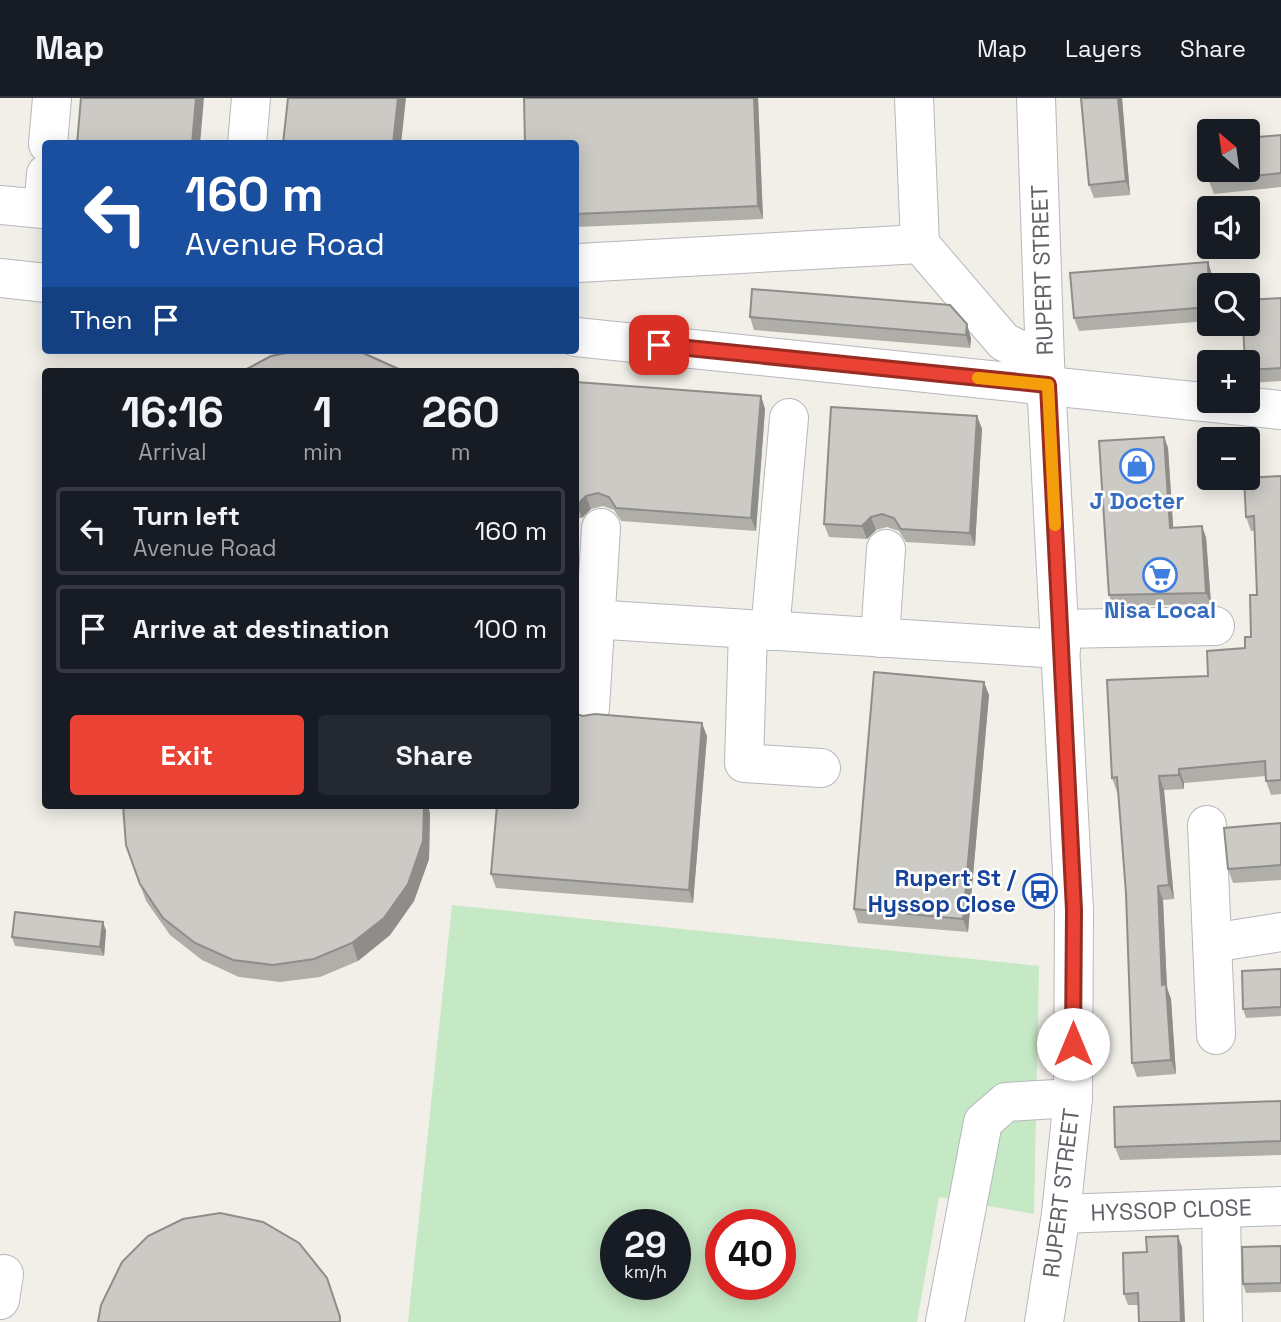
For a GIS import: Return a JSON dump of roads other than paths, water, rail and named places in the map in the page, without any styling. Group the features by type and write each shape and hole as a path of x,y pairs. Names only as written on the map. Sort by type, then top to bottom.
{"street":[{"path":"48,140 52,98"},
{"path":"247,140 251,98"},
{"path":"914,98 920,244 1004,342 1046,374"},
{"name":"RUPERT STREET","path":"1036,98 1046,374 1074,910 1073,1098 1061,1214 1044,1322"},
{"path":"0,205 42,209"},
{"path":"579,263 920,244"},
{"path":"0,278 42,283"},
{"path":"579,337 1046,374 1281,410"},
{"path":"789,418 759,630 744,763 821,768"},
{"path":"590,708 586,619 601,528"},
{"path":"880,638 886,549"},
{"path":"586,619 880,638 1060,639 1215,626"},
{"path":"1207,825 1216,1035"},
{"path":"1212,943 1281,932"},
{"path":"945,1322 983,1122 1006,1102 1073,1098"},
{"name":"HYSSOP CLOSE","path":"1061,1214 1281,1206"},
{"path":"1221,1210 1223,1322"}],"place":[{"name":"J Docter","path":"1137,466"},
{"name":"Nisa Local","path":"1160,575"},
{"name":"Rupert St / Hyssop Close","path":"1040,891"}]}
